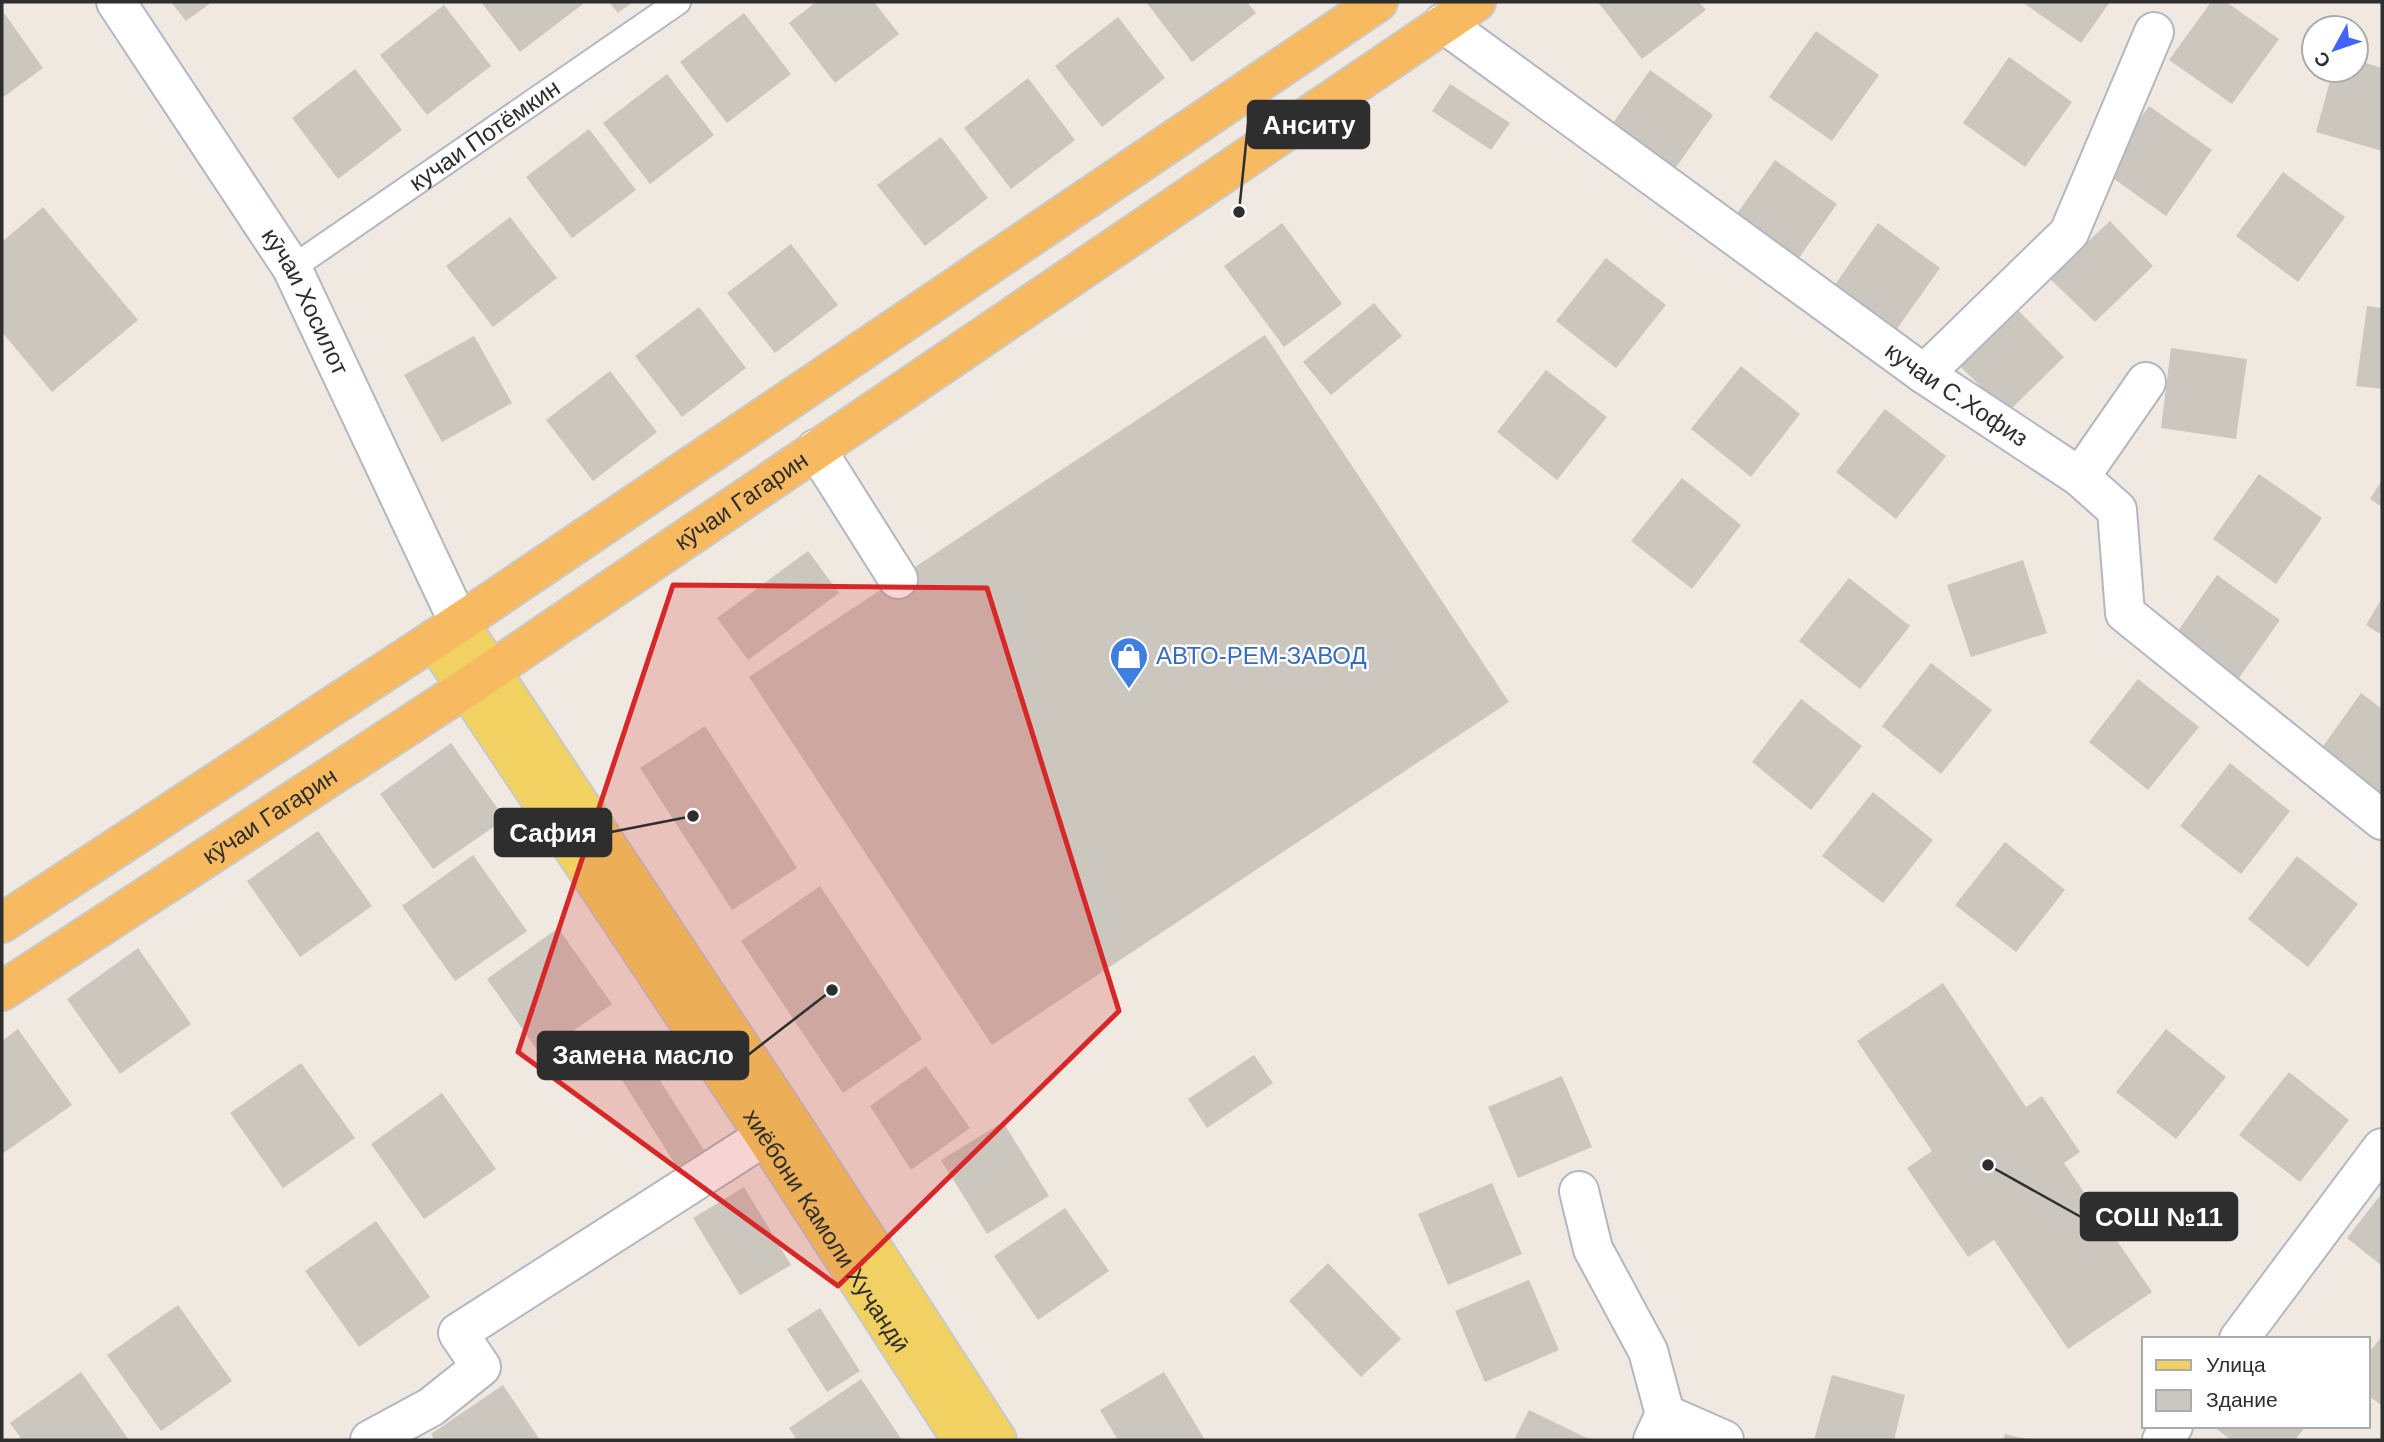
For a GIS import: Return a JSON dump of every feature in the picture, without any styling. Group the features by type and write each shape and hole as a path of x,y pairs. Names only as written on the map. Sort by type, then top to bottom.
{"highway":[{"path":"2,923 447,631 1378,2"},
{"name":"кӯчаи Гагарин","path":"2,991 479,678 1476,2"}],"main road":[{"name":"хиёбони Камоли Хуҷандӣ","path":"447,631 997,1440"},
{"name":"хиёбони Камоли Хуҷандӣ","path":"479,678 765,1136 962,1440"}],"street":[{"name":"кӯчаи Хосилот","path":"116,2 292,268 447,631"},
{"name":"кучаи С.Хофиз","path":"1443,23 1924,374 2080,477 2117,510 2125,613 2382,820"},
{"path":"1924,374 2069,233 2154,32"},
{"path":"2080,477 2146,382"},
{"path":"816,449 898,579"},
{"path":"370,1440 431,1407 481,1367 458,1333 765,1136"},
{"path":"2240,1337 2382,1148"},
{"path":"1579,1191 1593,1249 1648,1351 1659,1427 1724,1440"}],"lane":[{"name":"кучаи Потёмкин","path":"292,268 678,2"}],"highlighted area":[{"path":"673,585 987,588 1119,1011 838,1286 518,1052"}],"building":[{"path":"171,2 212,2 186,21"},
{"path":"481,2 582,2 583,4 520,52"},
{"path":"609,2 633,2 618,13"},
{"path":"816,2 874,2 899,34 835,83 789,23"},
{"path":"1146,2 1247,2 1256,13 1192,62"},
{"path":"1598,2 1699,2 1706,10 1642,59"},
{"path":"2022,2 2110,2 2081,43"},
{"path":"2211,2 2226,2 2279,39 2232,104 2169,60"},
{"path":"444,5 491,66 427,115 380,55"},
{"path":"2,10 43,68 2,98"},
{"path":"744,13 791,74 727,123 680,62"},
{"path":"1118,17 1165,78 1102,127 1055,66"},
{"path":"1816,31 1879,75 1832,141 1769,97"},
{"path":"2009,57 2072,102 2025,167 1963,123"},
{"path":"2370,64 2382,68 2382,151 2316,132 2329,84 2370,84"},
{"path":"355,69 402,130 338,179 292,118"},
{"path":"1650,70 1713,115 1667,180 1604,136"},
{"path":"667,74 714,135 650,184 603,123"},
{"path":"1028,78 1075,140 1011,189 964,128"},
{"path":"1450,84 1510,123 1491,150 1432,111"},
{"path":"2149,106 2212,150 2166,216 2103,171"},
{"path":"589,129 636,190 572,238 526,177"},
{"path":"941,137 988,198 925,246 877,185"},
{"path":"1775,160 1837,204 1791,269 1729,225"},
{"path":"2283,172 2345,217 2298,282 2236,236"},
{"path":"43,207 138,320 52,392 2,332 2,242"},
{"path":"510,217 557,278 493,327 446,266"},
{"path":"2110,221 2153,266 2095,322 2049,278"},
{"path":"1282,223 1342,304 1284,347 1224,266"},
{"path":"1878,223 1940,268 1894,333 1832,289"},
{"path":"791,244 838,305 775,353 727,293"},
{"path":"1606,258 1666,305 1616,368 1556,321"},
{"path":"2010,302 2064,357 2007,413 1953,359"},
{"path":"1374,303 1402,336 1331,395 1303,362"},
{"path":"2367,306 2382,308 2382,389 2356,386"},
{"path":"699,307 746,368 682,417 635,356"},
{"name":"АВТО-РЕМ-ЗАВОД","path":"1265,335 1509,702 992,1045 749,677"},
{"path":"474,336 512,403 442,442 404,375"},
{"path":"2171,348 2247,359 2236,439 2161,428"},
{"path":"1741,366 1800,414 1751,477 1691,429"},
{"path":"1546,370 1607,417 1557,480 1497,432"},
{"path":"610,371 657,432 593,481 546,420"},
{"path":"1885,409 1946,456 1896,519 1836,472"},
{"path":"2259,474 2322,518 2276,584 2213,539"},
{"path":"1682,478 1741,525 1692,589 1631,541"},
{"path":"2382,480 2382,507 2370,499"},
{"path":"808,551 839,593 748,660 717,618"},
{"path":"2023,560 2047,633 1971,657 1947,585"},
{"path":"2217,575 2280,620 2234,685 2171,641"},
{"path":"1849,578 1910,626 1860,689 1799,641"},
{"path":"2382,598 2382,635 2366,625"},
{"path":"1931,663 1992,710 1941,774 1882,726"},
{"path":"2138,679 2199,727 2148,790 2089,742"},
{"path":"2361,693 2382,709 2382,796 2314,759"},
{"path":"1801,699 1862,746 1811,810 1752,762"},
{"path":"705,726 797,868 732,910 640,768"},
{"path":"451,743 505,819 433,869 380,794"},
{"path":"2230,763 2290,811 2241,874 2180,826"},
{"path":"1873,792 1933,840 1883,903 1822,856"},
{"path":"318,831 372,906 300,957 247,881"},
{"path":"2005,842 2065,890 2016,952 1955,905"},
{"path":"473,855 527,931 455,981 402,906"},
{"path":"2297,856 2358,904 2308,967 2248,919"},
{"path":"820,886 922,1039 843,1093 741,941"},
{"path":"558,928 612,1004 540,1054 487,979"},
{"path":"138,948 191,1024 120,1074 67,999"},
{"path":"1943,983 2026,1107 2042,1096 2080,1152 2064,1163 2152,1292 2068,1349 1994,1240 1968,1257 1907,1168 1932,1151 1857,1041"},
{"path":"18,1029 72,1105 2,1154 2,1041"},
{"path":"2166,1029 2226,1077 2176,1139 2116,1092"},
{"path":"630,1033 704,1150 677,1167 603,1050"},
{"path":"1254,1055 1273,1083 1207,1128 1188,1099"},
{"path":"301,1063 355,1138 283,1188 230,1113"},
{"path":"926,1066 970,1128 911,1170 870,1106"},
{"path":"2289,1072 2349,1120 2300,1182 2239,1135"},
{"path":"1562,1076 1592,1147 1518,1178 1488,1107"},
{"path":"442,1093 496,1169 424,1219 371,1144"},
{"path":"1003,1122 1049,1196 987,1234 941,1160"},
{"path":"1492,1183 1522,1254 1448,1285 1418,1214"},
{"path":"744,1187 791,1265 740,1295 693,1218"},
{"path":"2382,1193 2382,1266 2347,1238"},
{"path":"1065,1208 1109,1271 1038,1320 994,1256"},
{"path":"376,1221 430,1297 359,1347 305,1271"},
{"path":"1328,1263 1401,1339 1361,1377 1289,1301"},
{"path":"1529,1280 1559,1350 1485,1382 1455,1311"},
{"path":"178,1305 232,1381 161,1431 107,1355"},
{"path":"820,1308 860,1371 827,1392 787,1329"},
{"path":"2382,1336 2382,1406 2370,1397 2370,1351"},
{"path":"81,1372 129,1440 22,1440 10,1423"},
{"path":"1164,1372 1205,1440 1118,1440 1100,1410"},
{"path":"1832,1375 1905,1395 1894,1440 1814,1440"},
{"path":"861,1379 902,1440 797,1440 789,1428"},
{"path":"503,1385 540,1440 435,1440 431,1434"},
{"path":"1529,1410 1591,1440 1514,1440"},
{"path":"2216,1428 2304,1428 2295,1440 2231,1440"},
{"path":"2005,1434 2026,1439 2026,1440 2003,1440"}],"place":[{"name":"Анситу","path":"1239,212"},
{"name":"АВТО-РЕМ-ЗАВОД","path":"1129,690"},
{"name":"Сафия","path":"693,816"},
{"name":"Замена масло","path":"832,990"},
{"name":"СОШ №11","path":"1988,1165"}]}
